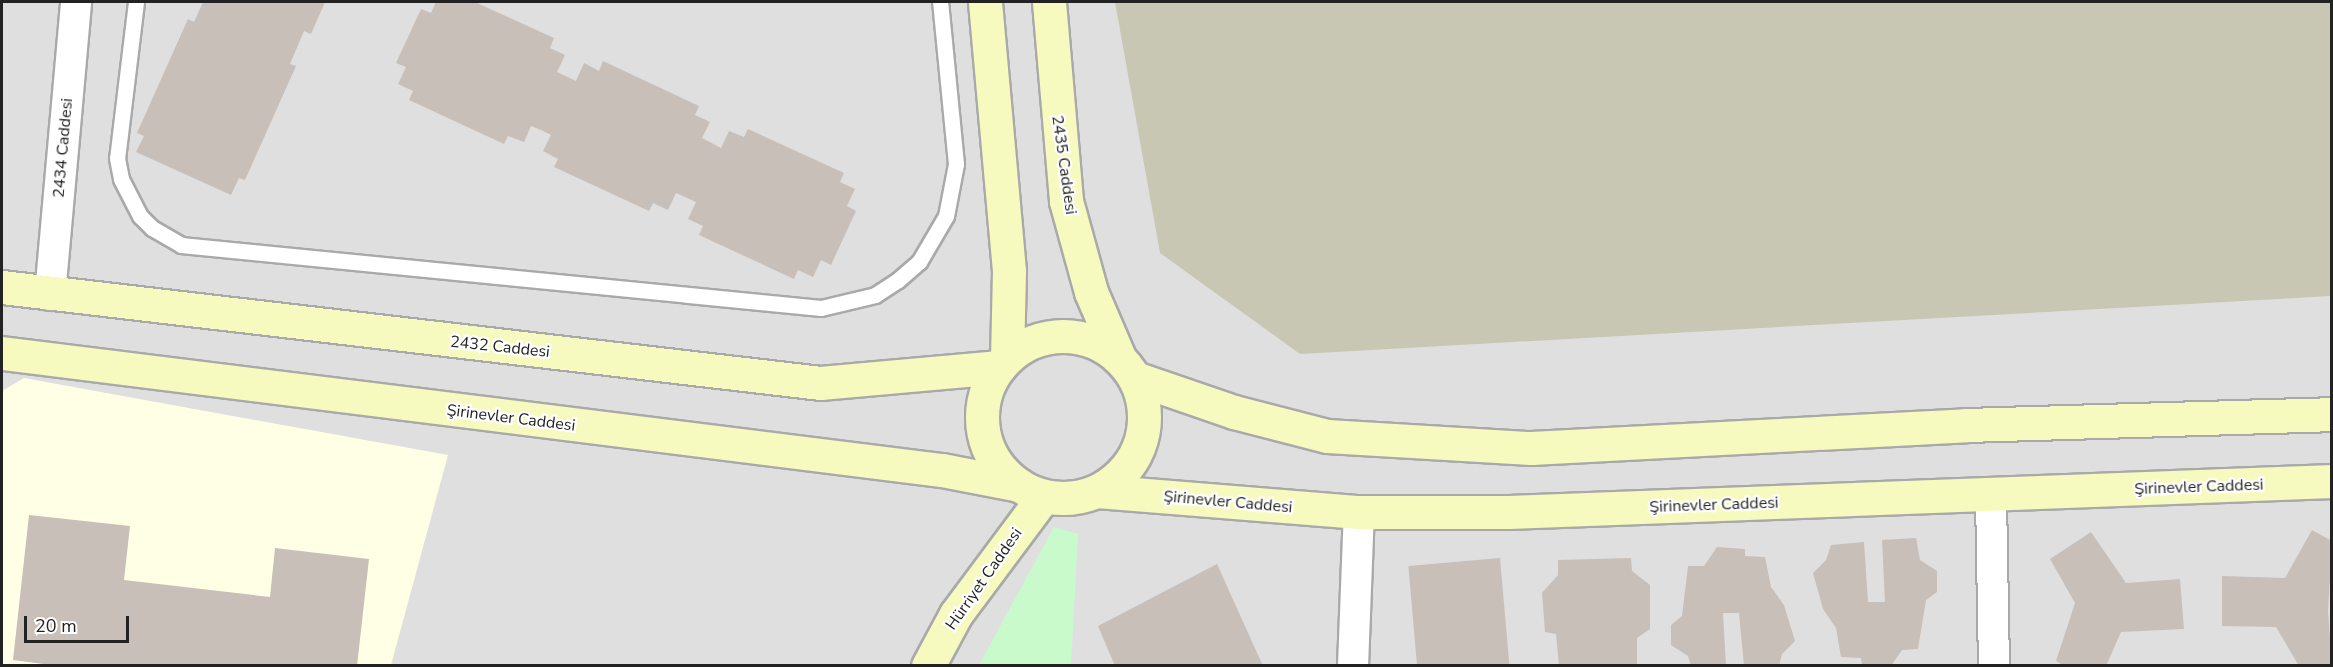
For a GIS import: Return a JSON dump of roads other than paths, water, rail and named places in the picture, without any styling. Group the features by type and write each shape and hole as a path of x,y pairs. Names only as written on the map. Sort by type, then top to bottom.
{"street":[{"name":"2434 Caddesi","path":"50,295 76,2"},
{"path":"985,2 1009,271 1003,361 986,391 981,417 986,444 995,460 1031,491"},
{"name":"2435 Caddesi","path":"1049,2 1066,201 1091,292 1127,368"},
{"name":"2432 Caddesi","path":"2,287 50,295 820,383 1003,361"},
{"path":"1003,361 1043,338 1070,336 1096,342 1127,368 1234,412 1327,436 1531,448 1966,425 2331,414"},
{"name":"Şirinevler Caddesi","path":"2,353 942,470 1071,498 1096,491 1119,476 1136,455 1144,430 1144,403 1127,368"},
{"name":"Şirinevler Caddesi","path":"1096,491 1359,512 1508,512 1991,496 2331,481"},
{"name":"Hürriyet Caddesi","path":"928,666 956,614 1031,491"},
{"path":"1991,496 1994,666"},
{"path":"1353,666 1359,512"}],"lane":[{"path":"136,2 117,158 121,179 140,216 152,228 181,245 821,308 874,295 898,280 919,262 946,216 956,164 940,2"}]}
